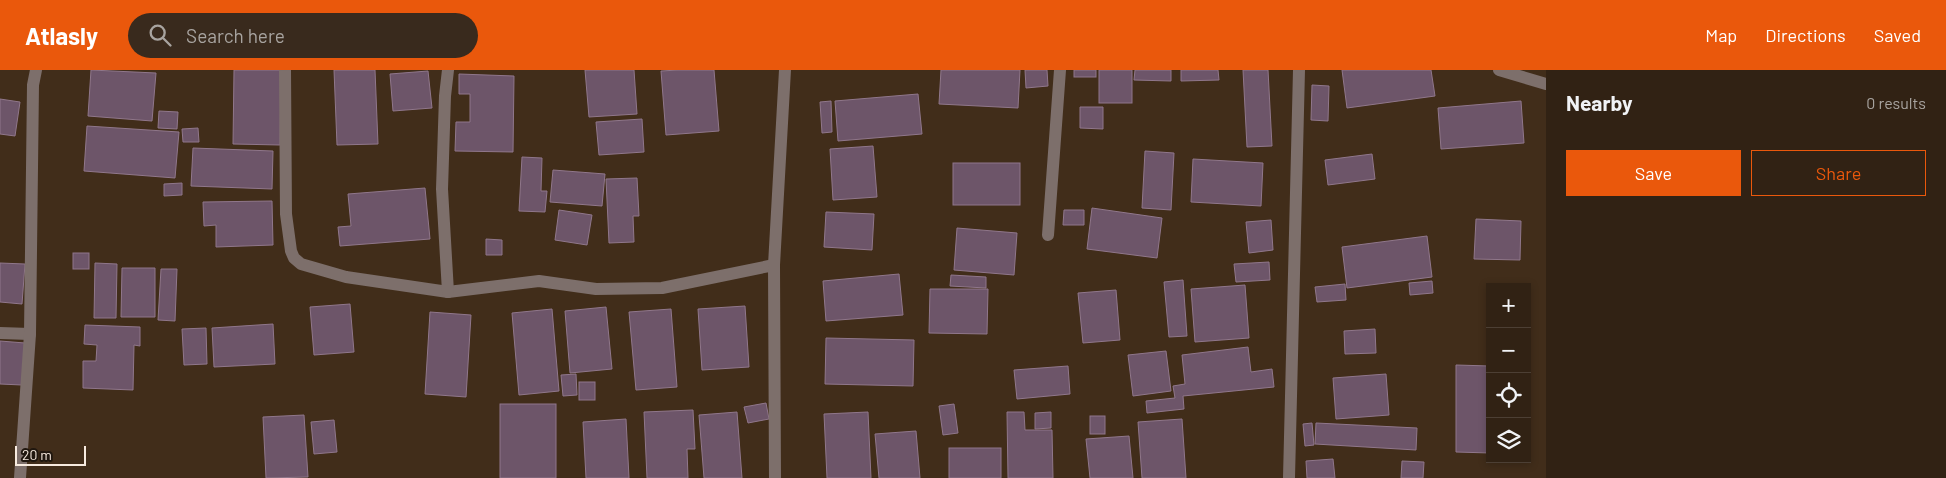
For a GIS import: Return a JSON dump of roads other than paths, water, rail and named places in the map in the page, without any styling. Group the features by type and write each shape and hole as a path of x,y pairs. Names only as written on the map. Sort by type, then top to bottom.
{"street":[{"path":"20,478 30,334 33,85 36,70"},
{"path":"285,70 286,214 291,251 294,258 301,264 346,277 448,292 539,281 596,289 662,288 774,265"},
{"path":"448,70 445,96 442,189 448,292"},
{"path":"775,478 774,265 785,70"},
{"path":"1048,235 1060,70"},
{"path":"1289,478 1299,70"},
{"path":"1499,70 1546,84"},
{"path":"0,333 30,334"}]}
